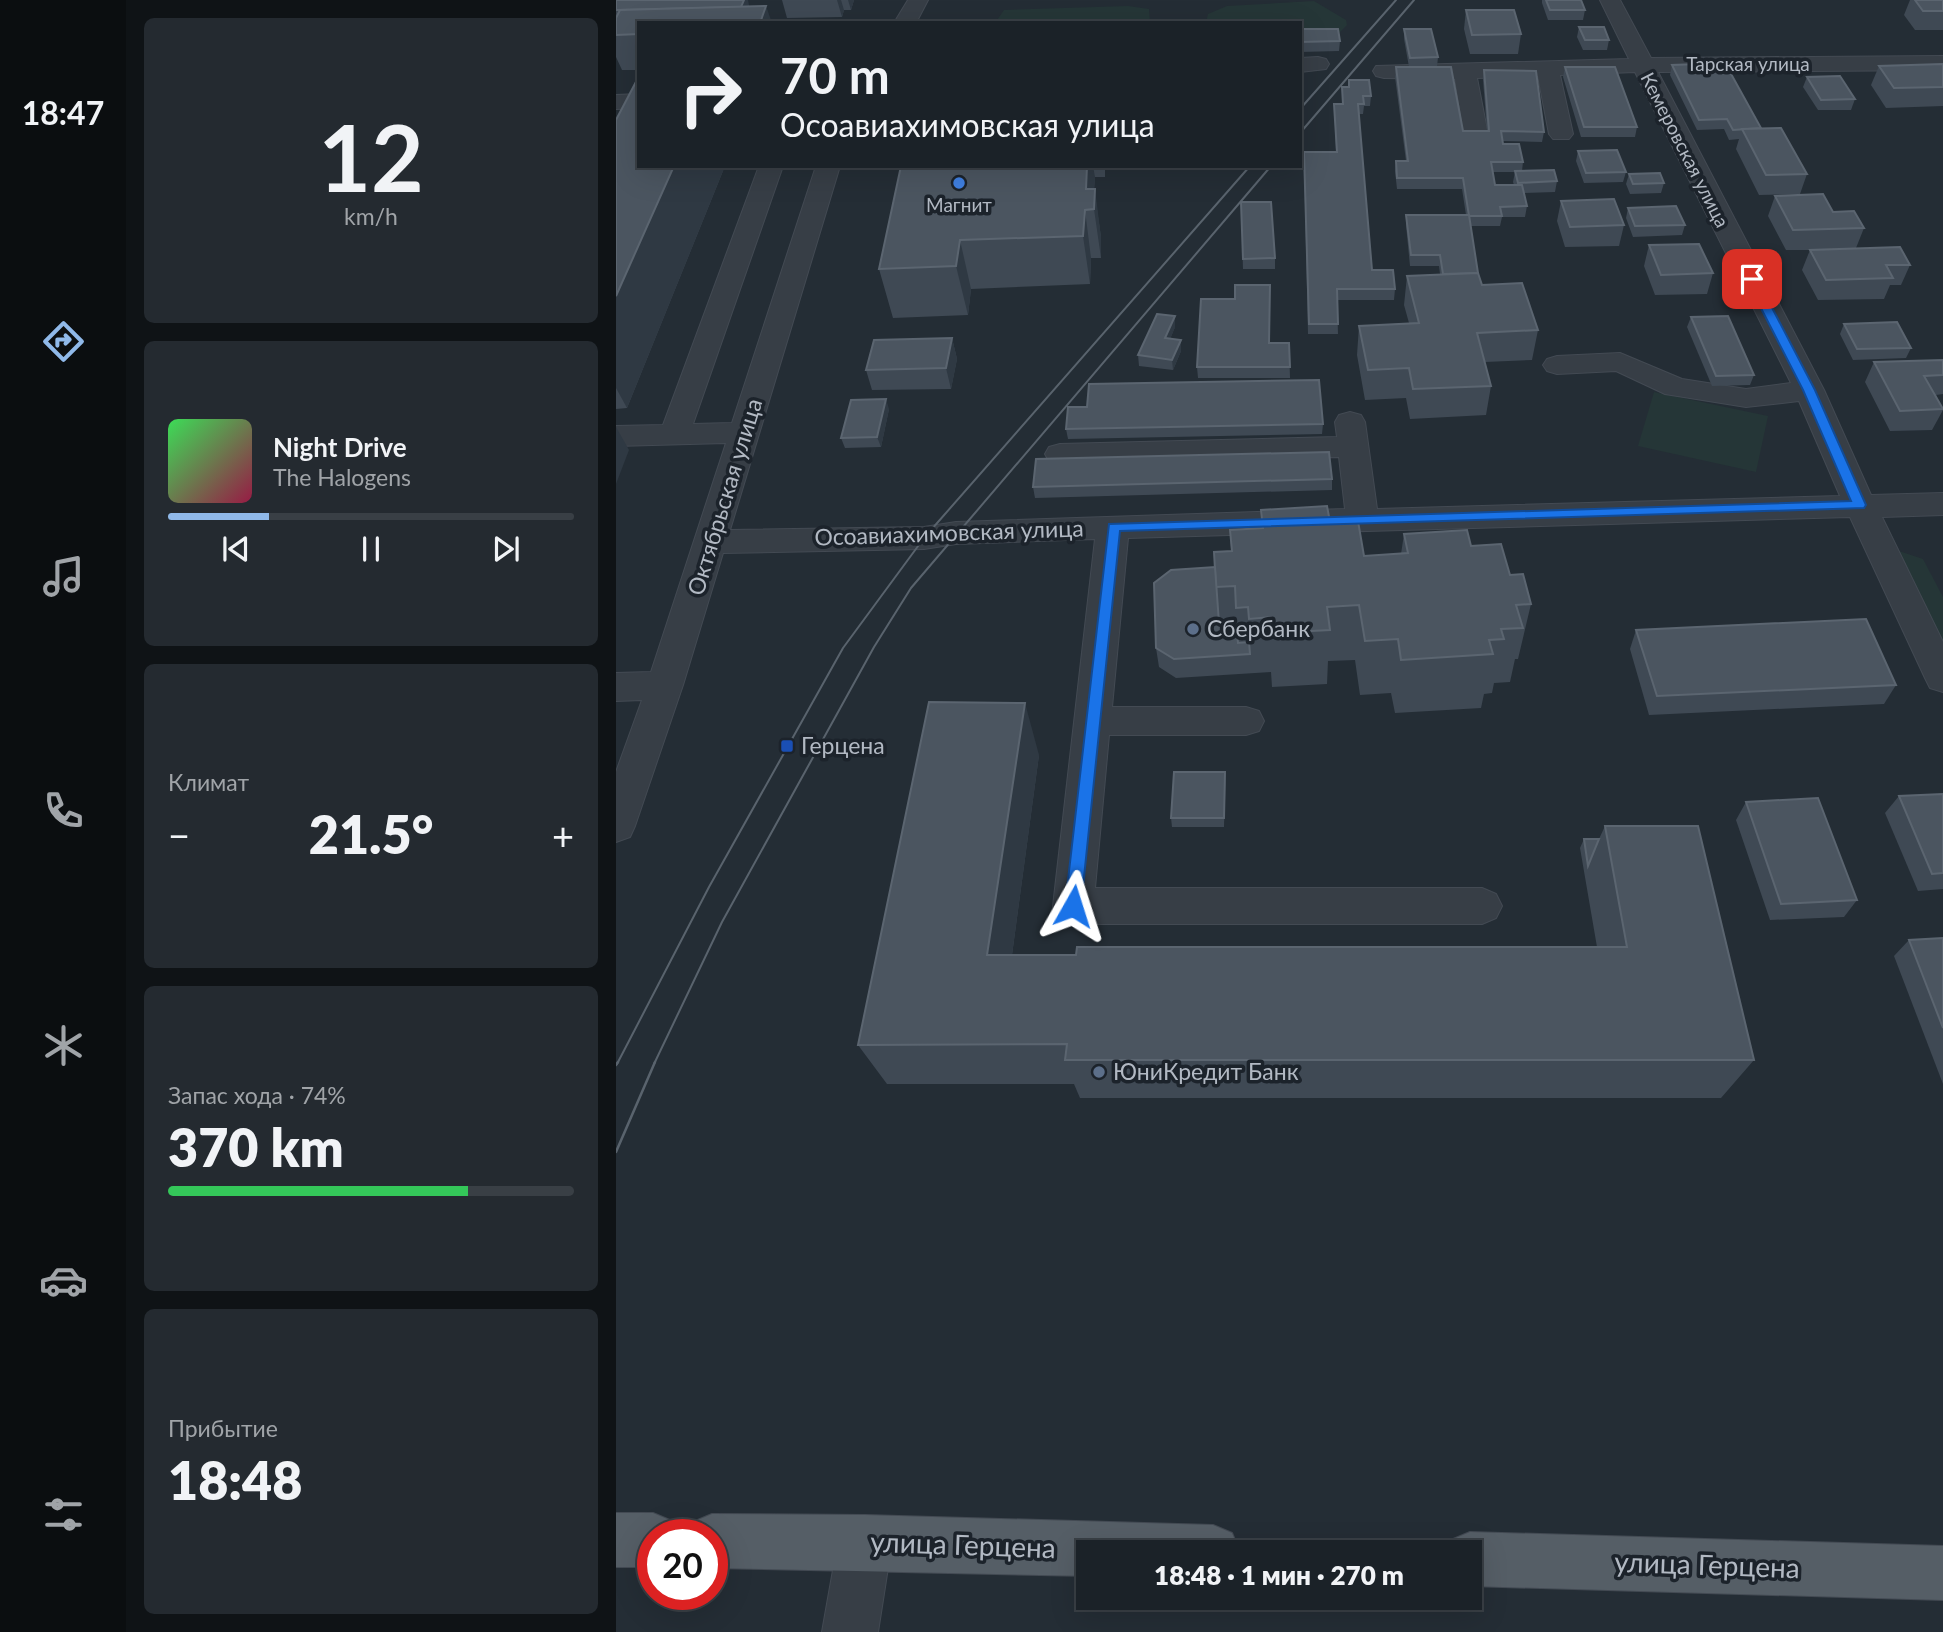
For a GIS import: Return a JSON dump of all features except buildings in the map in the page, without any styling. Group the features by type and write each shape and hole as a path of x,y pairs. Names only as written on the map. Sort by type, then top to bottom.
{"main road":[{"path":"616,1540 637,1540"},
{"name":"улица Герцена","path":"728,1541 1076,1548"},
{"name":"улица Герцена","path":"1482,1559 1943,1573"}],"street":[{"path":"906,21 920,0"},
{"name":"Кемеровская улица","path":"1610,0 1809,390 1860,505 1943,678"},
{"name":"Тарская улица","path":"1384,71 1465,72 1642,65 1943,63"},
{"path":"1548,69 1562,134"},
{"path":"1465,72 1476,135"},
{"path":"675,435 770,168"},
{"name":"Октябрьская улица","path":"616,825 665,685 827,168"},
{"path":"1557,365 1620,362 1675,387 1746,398 1809,390"},
{"path":"616,436 745,433"},
{"path":"1060,454 1352,435 1362,520"},
{"name":"Осоавиахимовская улица","path":"711,542 924,538 956,533 1113,527 1943,504"},
{"path":"1113,527 1073,906 1482,906"},
{"path":"616,687 665,685"},
{"path":"1093,721 1246,721"},
{"path":"850,1632 865,1542"}],"shaded area":[{"path":"1314,1 1346,20 1347,25 1335,37 1302,38 1302,21 1206,21 1208,14 1227,6"},
{"path":"1128,6 1149,9 1150,21 996,21 1004,10"},
{"path":"1654,392 1768,416 1756,472 1638,446"},
{"path":"1890,548 1923,559 1943,597 1943,652"}],"tram line":[{"path":"1302,107 1396,0"},
{"path":"1302,131 1414,0"},
{"path":"617,1064 709,887 843,648 924,538 1248,168"},
{"path":"654,1064 722,922 874,647 911,588 1269,168"},
{"path":"616,1152 655,1062"}],"place":[{"name":"Магнит","path":"959,183"},
{"name":"Сбербанк","path":"1193,629"},
{"name":"Герцена","path":"787,746"},
{"name":"ЮниКредит Банк","path":"1099,1072"}],"route":[{"path":"1073,906 1113,527 1860,505 1809,390 1752,279"}]}
